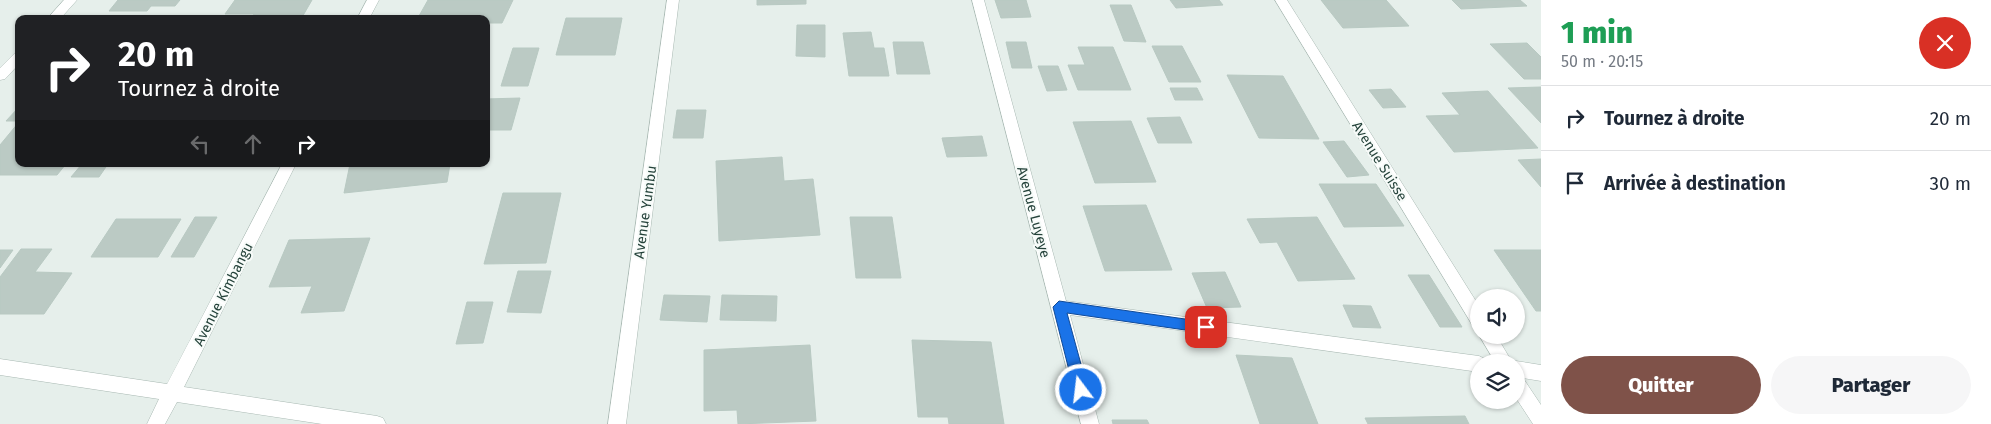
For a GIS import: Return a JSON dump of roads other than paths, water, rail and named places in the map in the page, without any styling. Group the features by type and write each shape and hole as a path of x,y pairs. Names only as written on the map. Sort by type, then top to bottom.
{"street":[{"path":"58,15 71,0"},
{"path":"365,15 373,0"},
{"name":"Avenue Yumbu","path":"617,424 674,0"},
{"name":"Avenue Luyeye","path":"978,0 1090,424"},
{"name":"Avenue Suisse","path":"1280,0 1470,306"},
{"path":"0,76 15,60"},
{"name":"Avenue Kimbangu","path":"156,424 287,167"},
{"path":"1059,307 1470,363"},
{"path":"0,367 377,424"},
{"path":"1525,371 1541,374"},
{"path":"1525,396 1541,421"}]}
